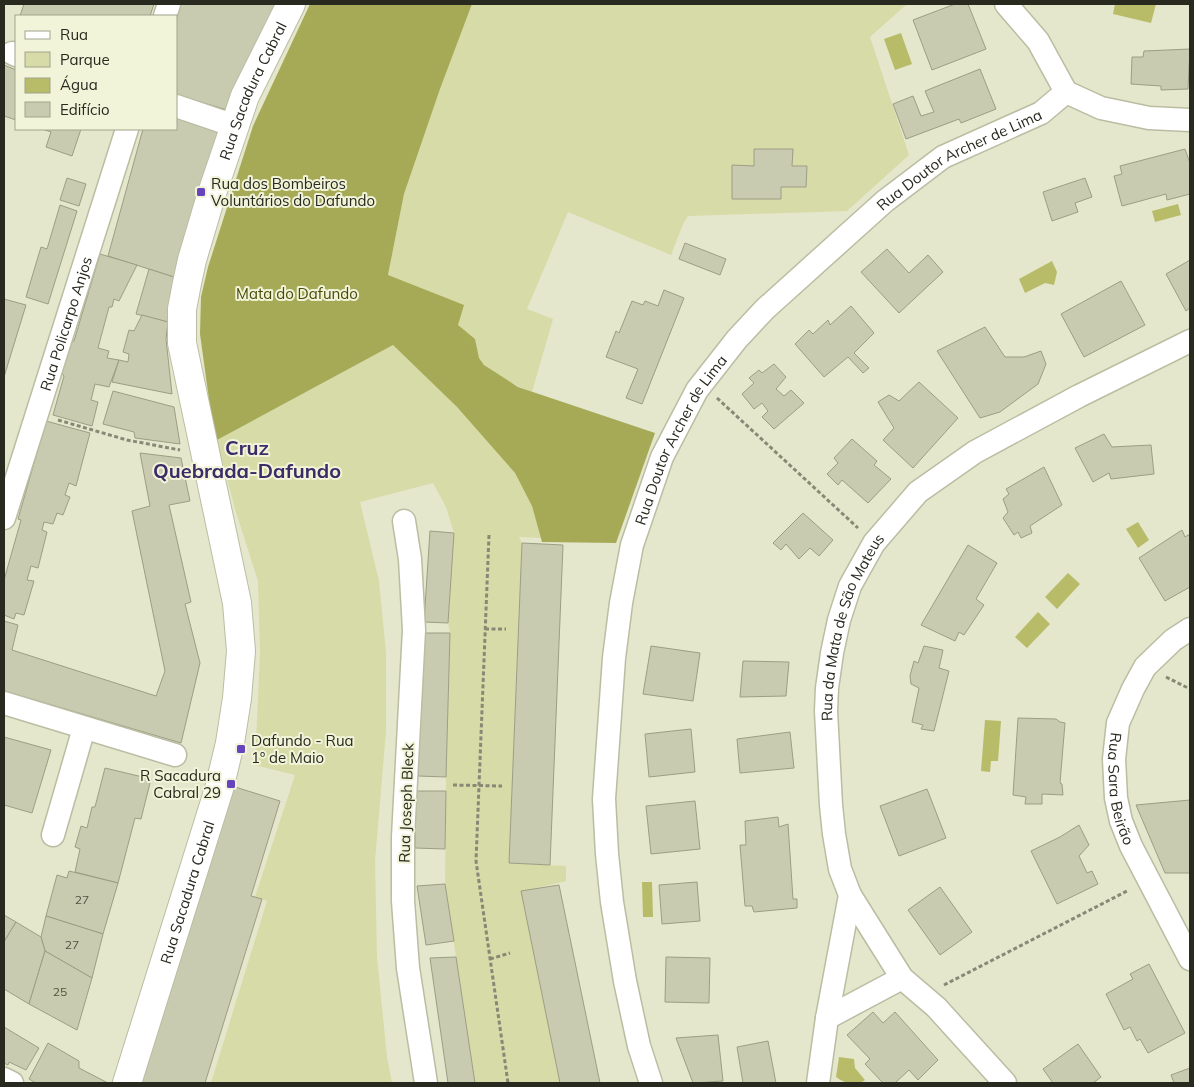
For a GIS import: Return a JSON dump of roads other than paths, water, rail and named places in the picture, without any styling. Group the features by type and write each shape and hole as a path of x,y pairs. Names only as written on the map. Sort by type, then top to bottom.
{"street":[{"name":"Rua Sacadura Cabral","path":"127,1083 219,789 230,742 237,698 241,651 236,603 182,343 182,309 192,260 235,126 249,88 291,4"},
{"path":"1006,4 1038,41 1066,92 1101,108 1149,118 1190,120"},
{"name":"Rua Doutor Archer de Lima","path":"651,1083 639,1046 625,982 612,902 604,799 614,658 621,603 632,545 662,457 697,390 737,339 765,309 885,201 943,157 1041,113 1066,92"},
{"path":"178,107 235,126"},
{"name":"Rua Policarpo Anjos","path":"4,518 8,491 37,414 127,130"},
{"name":"Rua da Mata de São Mateus","path":"1005,1083 936,1007 902,978 850,895 840,869 831,804 826,739 827,688 832,653 842,612 850,586 874,543 918,492 975,452 1079,396 1190,341"},
{"name":"Rua Joseph Bleck","path":"404,521 410,559 414,630 403,837 404,901 408,968 426,1083"},
{"name":"Rua Sara Beirão","path":"1190,629 1173,640 1145,667 1132,689 1118,723 1114,759 1116,798 1121,820 1131,846 1190,959"},
{"path":"4,703 176,755"},
{"path":"53,835 84,728"},
{"path":"818,1083 827,1018 850,895"},
{"path":"827,1018 902,978"},
{"path":"4,1079 12,1083"}],"water":[{"path":"1115,4 1156,4 1151,23 1113,14"},
{"path":"901,33 912,64 895,70 884,39"},
{"path":"1178,204 1181,215 1155,222 1152,211"},
{"path":"1052,261 1057,272 1054,285 1045,283 1025,293 1019,279"},
{"path":"1138,522 1149,540 1138,548 1126,529"},
{"path":"1068,573 1080,584 1057,609 1045,597"},
{"path":"1038,612 1050,624 1027,648 1015,637"},
{"path":"985,720 1001,721 998,761 991,761 990,772 981,771"},
{"path":"642,882 652,882 653,917 643,917"},
{"path":"839,1057 854,1059 855,1068 865,1080 858,1083 850,1083 836,1077"}],"place":[{"name":"Rua dos Bombeiros Voluntários do Dafundo","path":"201,192"},
{"name":"Dafundo - Rua 1º de Maio","path":"241,749"},
{"name":"R Sacadura Cabral 29","path":"231,784"}],"district":[{"name":"Cruz Quebrada-Dafundo","path":"247,458"}],"park label":[{"name":"Mata do Dafundo","path":"297,293"}]}
